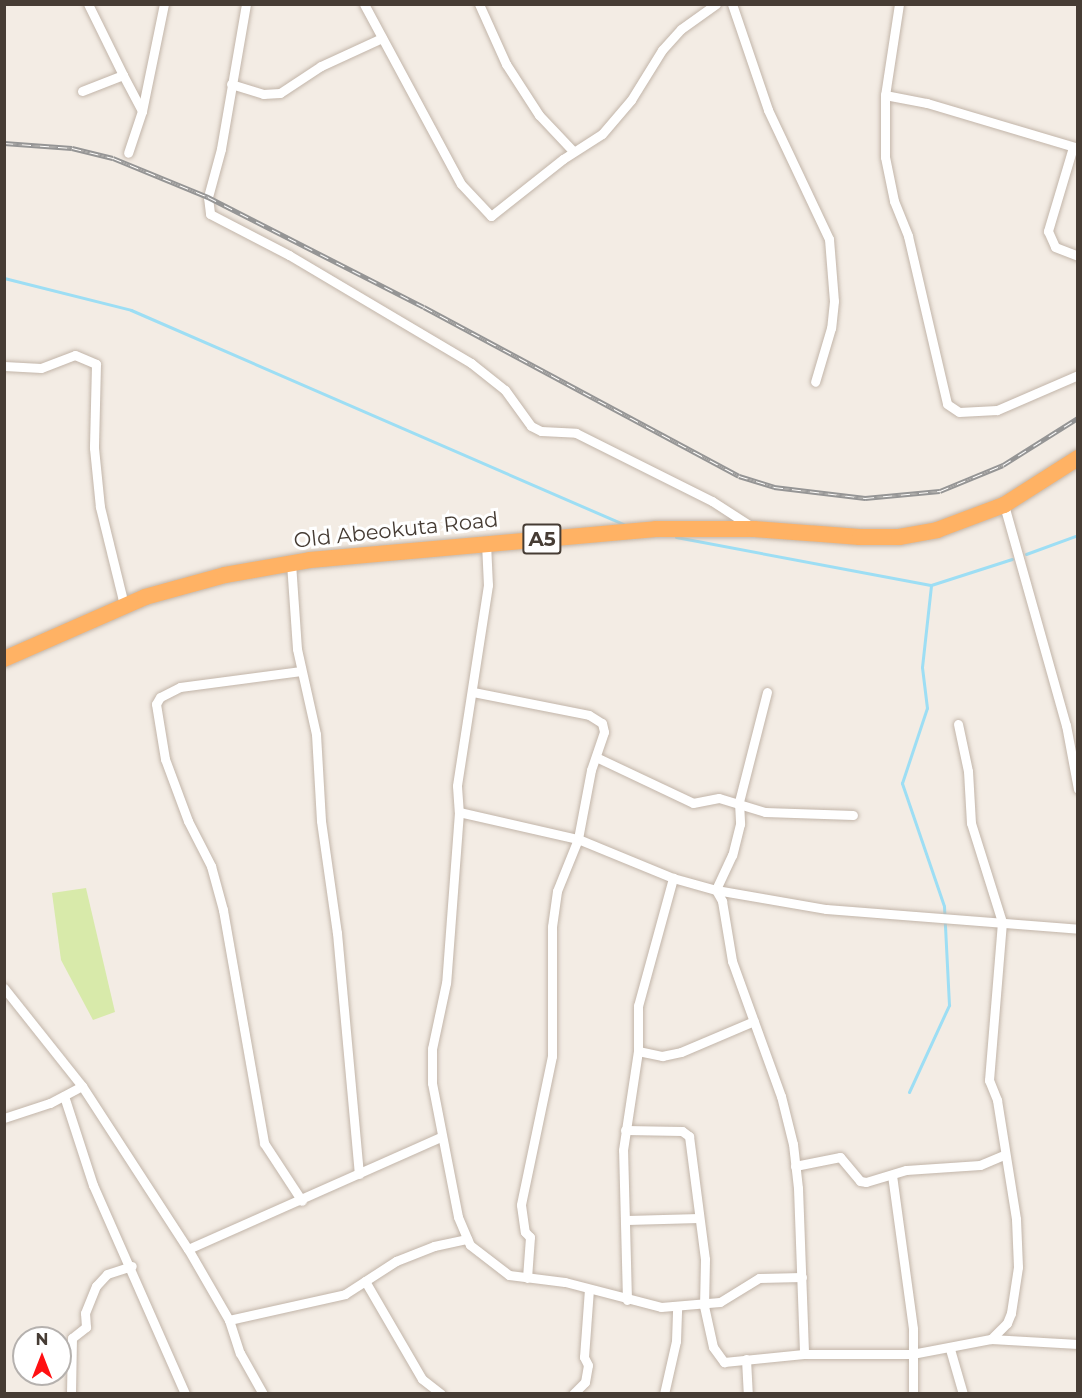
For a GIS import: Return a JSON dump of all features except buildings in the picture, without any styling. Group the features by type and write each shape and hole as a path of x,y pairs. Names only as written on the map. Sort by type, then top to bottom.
{"highway":[{"name":"Old Abeokuta Road","path":"4,659 124,605 225,575 291,563 486,543 656,529 754,529 860,537 899,537 938,530 1004,505 1077,458"}],"street":[{"path":"88,4 141,111"},
{"path":"128,153 141,111 164,4"},
{"path":"246,4 221,149 208,197 210,214 217,221 289,255 471,363 505,390 531,426 541,431 576,433 712,501 754,529"},
{"path":"364,4 461,184 491,216 573,152 602,134 631,100 662,50 681,29 716,4"},
{"path":"479,4 506,64 539,115 573,152"},
{"path":"732,4 768,110 829,239 834,301 831,328 815,382"},
{"path":"899,4 885,95 885,157 894,201 908,236 947,404 959,412 998,410 1077,375"},
{"path":"231,84 263,94 280,93 321,66 382,38"},
{"path":"82,91 123,75"},
{"path":"885,95 927,103 1075,148 1048,231 1055,247 1077,256"},
{"path":"4,366 41,368 75,355 96,364 94,448 100,507 124,605"},
{"path":"1004,505 1066,725 1077,789"},
{"path":"486,543 488,585 458,786 459,812 446,982 432,1049 432,1083 441,1137 458,1217 467,1239 495,1268 527,1278 565,1282 627,1300 677,1308 704,1306 734,1294 751,1280 802,1277"},
{"path":"291,563 302,671 316,735 321,821 337,933 359,1174"},
{"path":"302,671 180,687 160,697 156,704 165,759 188,821 211,866 223,910 264,1143 302,1201"},
{"path":"473,692 598,719 604,732 598,758 591,770 578,839 557,891 552,927 552,1056 521,1205 525,1232 530,1237 527,1278"},
{"path":"716,890 732,855 742,815 739,802 767,692"},
{"path":"958,724 968,771 971,823 1002,922 989,1080 997,1100 1017,1232 1016,1290 1007,1323 990,1339"},
{"path":"1066,725 1077,724"},
{"path":"598,758 693,803 719,798 739,802 765,812 853,814"},
{"path":"459,812 578,839 673,878 716,890 826,909 1077,929"},
{"path":"627,1300 625,1130 638,1051 638,1006 673,878"},
{"path":"716,890 722,901 732,962 781,1096 795,1166 804,1354"},
{"path":"4,988 82,1086 188,1249 228,1320 240,1353 263,1394"},
{"path":"638,1051 662,1056 671,1054 754,1021"},
{"path":"4,1118 64,1096 82,1086"},
{"path":"64,1096 93,1185 132,1266 185,1394"},
{"path":"625,1130 687,1132 707,1288 704,1306 718,1358 724,1362 804,1354 912,1354 950,1349 990,1339 1077,1344"},
{"path":"188,1249 302,1201 441,1137"},
{"path":"795,1166 840,1157 860,1181 981,1165 1004,1155"},
{"path":"892,1175 913,1329 913,1394"},
{"path":"627,1220 699,1218"},
{"path":"228,1320 326,1300 365,1281 413,1253 467,1239"},
{"path":"71,1394 72,1338 86,1327 85,1313 96,1286 107,1274 132,1266"},
{"path":"365,1281 422,1379 441,1394"},
{"path":"573,1394 585,1382 588,1365 584,1356 589,1289"},
{"path":"664,1394 676,1341 677,1308"},
{"path":"950,1349 963,1394"},
{"path":"746,1359 748,1394"}],"green space":[{"path":"86,888 115,1012 93,1020 61,960 52,893"}],"waterway":[{"path":"4,278 131,310 623,524"},
{"path":"1026,554 1078,535"},
{"path":"676,537 931,585 1012,559"},
{"path":"909,1092 949,1005 944,906 902,783 927,708 922,667 931,585"}],"railway":[{"path":"4,143 72,148 113,158 208,197 424,307 739,476 774,487 865,498 940,491 1003,465 1078,418"}]}
